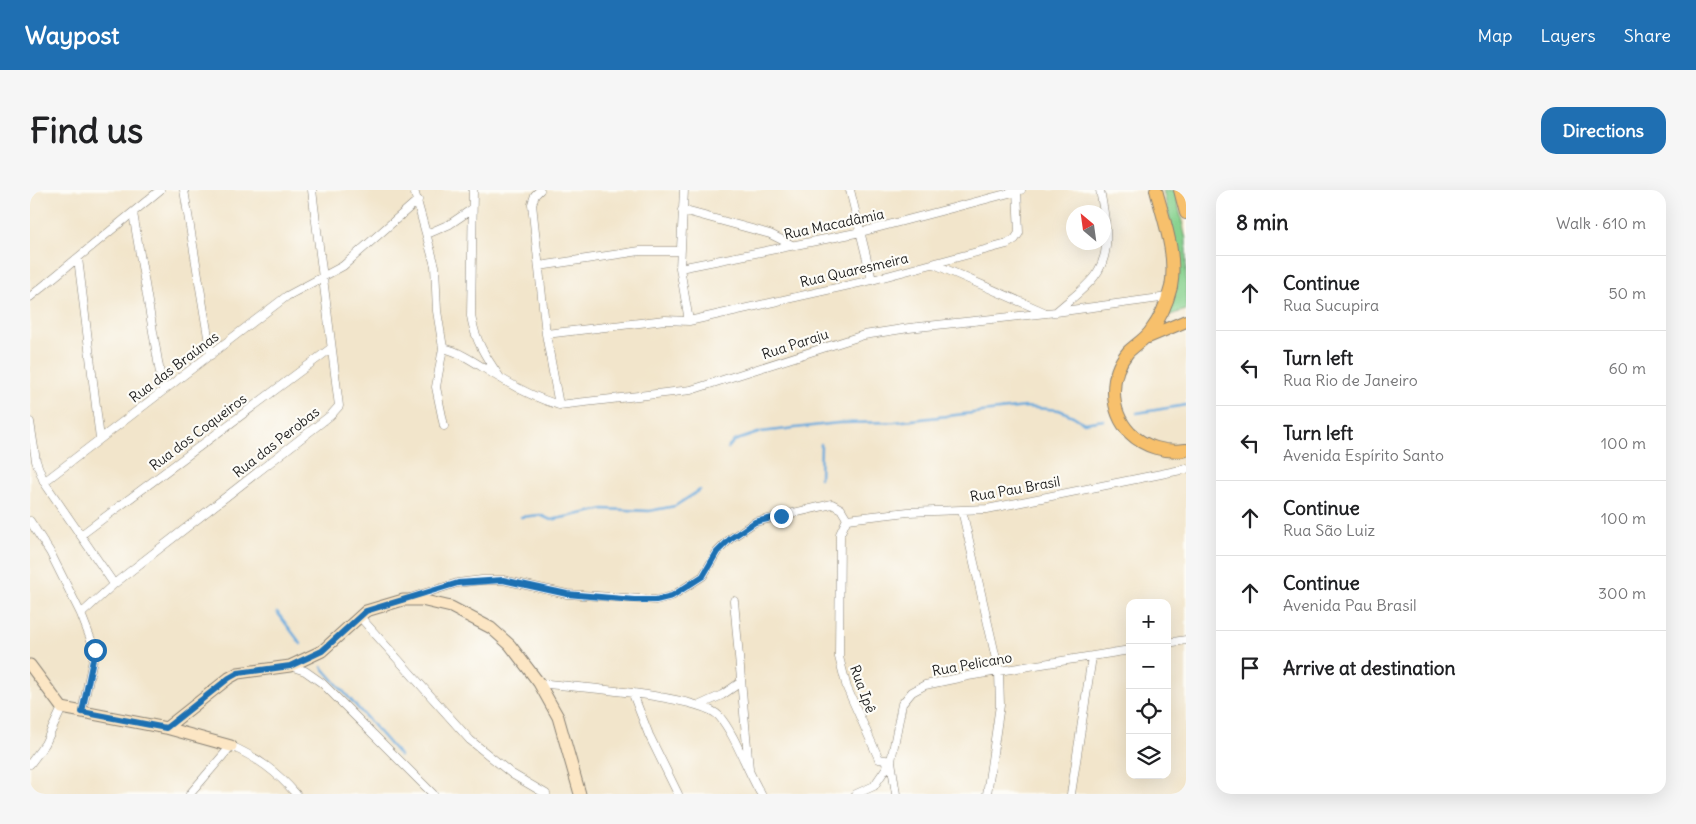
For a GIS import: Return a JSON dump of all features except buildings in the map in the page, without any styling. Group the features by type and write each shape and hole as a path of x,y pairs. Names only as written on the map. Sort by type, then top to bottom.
{"main road":[{"path":"1142,341 1160,317 1168,297 1172,276 1172,258 1156,190"},
{"path":"1180,190 1186,213"},
{"path":"1186,321 1162,330 1142,341 1128,353 1116,374 1114,398 1119,416 1128,431 1142,442 1158,449 1186,450"}],"street":[{"path":"30,297 160,190"},
{"path":"184,190 211,355"},
{"name":"Rua das Perobas","path":"81,614 114,584 331,415 339,406 330,349 312,190"},
{"path":"414,190 435,266 436,311 443,348 436,387 444,426"},
{"path":"473,190 471,316 475,335 483,354 502,380"},
{"path":"850,190 872,280"},
{"name":"Rua Macadâmia","path":"680,268 861,232 1018,190"},
{"name":"Rua Quaresmeira","path":"546,334 665,320 689,321 872,280 1006,244 1015,239 1019,233 1018,190"},
{"path":"1056,312 1094,277 1105,256 1106,227 1100,190"},
{"path":"682,191 680,268 689,321"},
{"path":"537,192 532,204 546,334 559,404"},
{"name":"Rua das Braúnas","path":"44,482 287,296 343,266 418,200"},
{"path":"427,234 450,224 472,208"},
{"path":"682,210 770,234 794,246"},
{"path":"133,213 163,391"},
{"path":"539,266 640,251 680,251"},
{"path":"78,258 100,439"},
{"path":"934,264 1046,313"},
{"name":"Rua Paraju","path":"443,348 461,354 502,380 543,400 559,404 690,390 864,335 1168,297"},
{"name":"Rua dos Coqueiros","path":"80,535 330,349"},
{"path":"30,422 36,462 44,482 114,584"},
{"name":"Rua Pau Brasil","path":"847,519 908,512 987,509 1186,469"},
{"path":"166,728 238,673 290,666 322,651 361,618 366,611 404,600 427,590 482,580 503,580 567,594 656,600 672,596 703,576 717,552 730,539 755,522 832,504 842,509 847,519"},
{"path":"962,510 999,672 1000,705 987,794"},
{"name":"Rua Ipê","path":"847,519 840,534 839,657 847,688 879,759 891,760"},
{"path":"30,521 50,552 81,614 95,650 82,712"},
{"path":"404,600 421,600 451,607 491,628 510,645 539,682 558,717 580,794"},
{"path":"734,601 750,776"},
{"path":"361,618 470,740 512,774 546,794"},
{"path":"1171,642 1186,640"},
{"name":"Rua Pelicano","path":"856,794 874,786 891,760 902,704 912,692 925,685 1126,651"},
{"path":"1071,794 1092,657"},
{"path":"30,665 62,708 166,728 231,746 264,763 282,777 295,794"},
{"path":"290,666 305,672 322,683 433,794"},
{"path":"539,682 700,705 718,715 726,725 750,776 761,794"},
{"path":"700,705 722,695 741,682"},
{"path":"633,694 649,735 678,794"},
{"path":"30,764 45,744 62,708"},
{"path":"190,794 231,746"},
{"path":"891,760 896,794"}],"green space":[{"path":"1163,190 1175,190 1186,240 1186,310 1167,316 1173,300 1177,269 1174,238"}],"waterway":[{"path":"1137,413 1186,405"},
{"path":"728,448 734,441 761,432 838,423 895,422 1025,407 1059,410 1084,423 1104,420"},
{"path":"820,478 821,444"},
{"path":"521,517 540,515 551,520 604,509 649,511 675,506 700,490"},
{"path":"277,612 301,644"},
{"path":"322,667 400,756"}],"route":[{"path":"95,650 82,712 166,728 218,685 238,673 290,666 322,651 361,618 366,611 404,600 427,590 482,580 503,580 567,594 656,600 672,596 703,576 717,552 730,539 755,522 781,516"}]}
